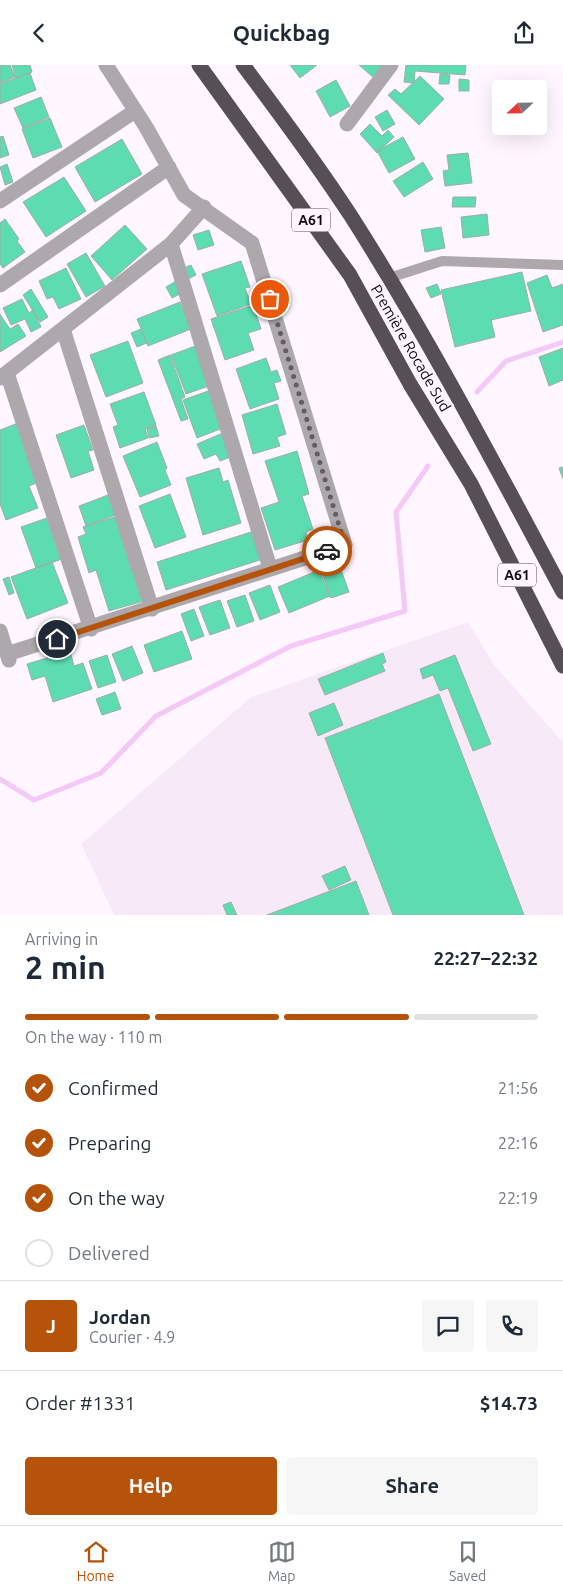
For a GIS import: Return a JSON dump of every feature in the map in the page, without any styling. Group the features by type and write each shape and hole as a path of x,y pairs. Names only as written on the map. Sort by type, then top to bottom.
{"highway":[{"name":"Première Rocade Sud","path":"199,65 350,275 410,384 471,484 563,666"},
{"name":"Première Rocade Sud","path":"243,65 306,149 389,278 454,390 563,592"}],"street":[{"path":"0,631 8,657 270,568 345,545 252,243 217,220 204,207 184,195 169,167 106,65"},
{"path":"347,124 391,65"},
{"path":"0,201 135,111"},
{"path":"0,285 169,167"},
{"path":"91,629 3,376 171,244 204,207"},
{"path":"171,244 270,568"},
{"path":"63,329 152,609"}],"lane":[{"path":"389,278 442,261 563,265"}],"shaded area":[{"path":"468,622 495,666 563,742 563,915 114,915 81,844 251,697"}],"building":[{"path":"0,65 10,65 15,77 0,83"},
{"path":"12,65 30,65 32,72 16,78"},
{"path":"290,65 317,65 300,78"},
{"path":"359,65 385,65 374,78"},
{"path":"406,65 466,65 465,75 415,71 414,83 404,82"},
{"path":"30,73 36,90 0,104 0,84"},
{"path":"440,74 450,75 449,84 439,84"},
{"path":"420,76 444,99 419,125 388,95 395,89 401,94"},
{"path":"459,79 469,80 469,91 459,91"},
{"path":"336,80 350,106 330,117 316,91"},
{"path":"41,97 49,117 23,128 14,108"},
{"path":"387,110 395,124 383,131 375,117"},
{"path":"50,118 62,147 33,158 22,129"},
{"path":"370,124 382,136 388,130 394,137 377,153 360,134"},
{"path":"3,136 9,155 0,158 0,137"},
{"path":"403,137 415,159 389,173 377,151"},
{"path":"122,139 142,174 95,202 75,167"},
{"path":"468,153 472,183 445,186 443,171 449,170 447,155"},
{"path":"423,162 433,179 404,197 393,181"},
{"path":"7,164 13,182 5,185 0,167"},
{"path":"64,177 86,211 46,237 23,202"},
{"path":"453,197 476,197 475,207 452,207"},
{"path":"487,214 489,235 463,238 461,217"},
{"path":"5,219 19,239 17,241 25,252 3,268 0,264 0,223"},
{"path":"125,225 147,249 112,280 91,256"},
{"path":"441,227 445,248 425,252 421,230"},
{"path":"209,230 214,245 198,250 193,235"},
{"path":"86,253 105,286 86,297 67,264"},
{"path":"241,261 250,287 245,288 251,304 217,316 202,274"},
{"path":"191,265 196,275 186,280 181,269"},
{"path":"66,268 81,299 59,309 53,297 47,299 39,281"},
{"path":"522,272 531,311 491,320 495,337 455,347 441,290"},
{"path":"547,275 552,288 563,284 563,325 543,332 527,283"},
{"path":"176,281 182,293 172,298 166,287"},
{"path":"437,284 441,294 431,298 426,288"},
{"path":"31,289 48,317 40,322 23,295"},
{"path":"22,299 29,313 33,310 41,327 31,332 25,319 11,325 3,308"},
{"path":"180,302 191,329 148,346 137,319"},
{"path":"253,305 261,329 248,333 254,350 225,360 211,319"},
{"path":"0,314 10,329 18,324 26,336 0,352"},
{"path":"141,329 147,343 137,347 131,333"},
{"path":"128,341 143,383 106,397 90,355"},
{"path":"198,345 212,385 186,394 171,355"},
{"path":"563,348 563,380 549,386 539,357"},
{"path":"170,355 185,397 181,399 188,419 181,421 158,360"},
{"path":"266,358 271,372 277,370 281,381 274,383 279,399 250,409 236,369"},
{"path":"211,390 223,428 197,438 183,400"},
{"path":"144,392 156,425 145,429 148,438 120,448 113,427 118,425 110,404"},
{"path":"277,404 286,434 277,437 280,446 253,454 242,415"},
{"path":"18,423 39,482 29,486 38,508 6,520 0,504 0,430"},
{"path":"84,425 93,450 88,451 94,470 71,478 56,435"},
{"path":"156,426 159,436 149,438 147,429"},
{"path":"223,433 233,456 220,461 216,454 204,459 197,444"},
{"path":"157,442 171,485 140,497 123,456"},
{"path":"297,451 309,494 302,496 313,529 306,532 308,540 275,550 261,508 279,502 265,461"},
{"path":"563,467 563,479 559,468"},
{"path":"219,468 223,482 228,480 241,523 203,535 186,478"},
{"path":"170,494 186,537 155,548 139,506"},
{"path":"108,495 116,515 86,526 79,506"},
{"path":"115,517 131,569 137,568 147,600 109,611 96,570 89,573 78,537 86,534 83,527"},
{"path":"47,518 62,559 36,568 21,527"},
{"path":"251,532 260,560 166,590 157,562"},
{"path":"52,562 68,603 27,619 11,577"},
{"path":"339,564 349,592 331,598 321,570"},
{"path":"319,570 330,596 289,613 278,587"},
{"path":"9,577 14,593 9,595 3,579"},
{"path":"270,585 280,612 260,620 249,593"},
{"path":"245,595 254,621 237,627 227,601"},
{"path":"220,600 230,628 210,635 199,607"},
{"path":"194,609 204,636 191,641 181,614"},
{"path":"182,631 192,659 154,672 144,645"},
{"path":"132,646 143,673 123,681 112,654"},
{"path":"70,651 74,666 83,663 92,689 53,702 45,676 32,680 27,664"},
{"path":"383,653 386,662 382,664 385,671 325,695 318,679"},
{"path":"107,655 116,682 98,688 89,661"},
{"path":"455,655 491,744 473,751 448,688 440,691 433,675 423,679 420,669"},
{"path":"115,692 121,709 102,715 96,699"},
{"path":"439,694 524,915 393,915 325,738"},
{"path":"334,703 343,725 318,736 309,713"},
{"path":"345,866 351,880 329,890 322,876"},
{"path":"356,881 369,915 267,915"},
{"path":"231,902 237,915 227,915 223,905"}],"waterway":[{"path":"477,392 506,361 563,342"},
{"path":"0,779 34,800 101,773 156,716 291,646 405,611 396,512 428,466"}],"way so far":[{"path":"270,299 345,545 327,551"}],"route":[{"path":"57,639 152,609 270,568 327,551"}]}
